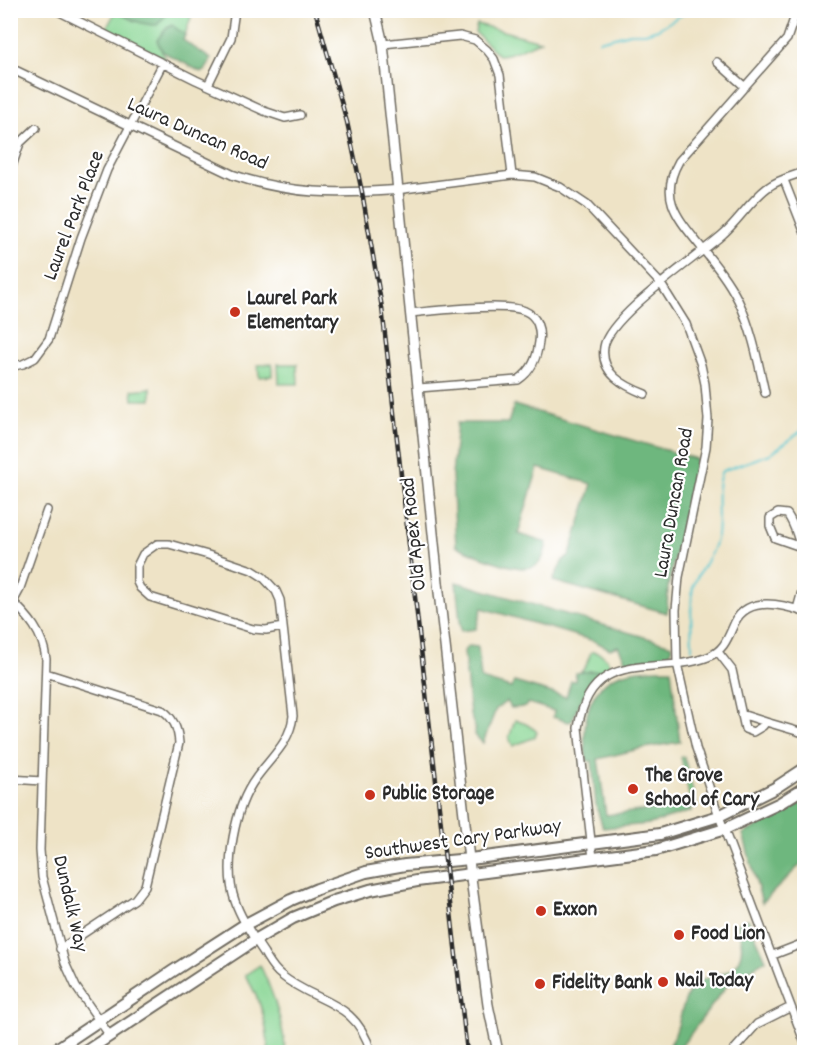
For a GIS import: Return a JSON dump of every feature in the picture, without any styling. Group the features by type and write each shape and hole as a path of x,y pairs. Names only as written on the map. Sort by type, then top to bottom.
{"main road":[{"name":"Old Apex Road","path":"375,10 382,44 471,875 488,1005 498,1053"},
{"name":"Southwest Cary Parkway","path":"52,1053 246,924 291,900 357,875 405,865 470,859 660,834 719,816 775,788 804,769"},
{"name":"Southwest Cary Parkway","path":"85,1053 255,940 293,918 351,895 408,882 656,850 725,829 780,803 804,788"}],"street":[{"path":"56,10 208,85 275,115 285,118 300,115"},
{"path":"208,85 231,38 235,10"},
{"path":"765,393 744,313 730,287 676,216 669,192 672,175 679,161 787,39 797,10"},
{"path":"382,44 460,36 475,40 487,50 494,59 500,75 512,175"},
{"path":"717,62 745,87"},
{"name":"Laurel Park Place","path":"10,367 35,358 49,339 107,170 163,63"},
{"name":"Laura Duncan Road","path":"10,68 233,175 280,189 328,194 396,190 512,175 535,177 580,199 661,284 677,307 696,348 705,384 708,419 706,447 679,578 676,610 678,663 696,748 719,816 804,1041"},
{"path":"10,172 20,143 36,128"},
{"path":"645,394 625,385 610,373 604,362 604,347 610,331 661,284 728,229 767,187 804,172"},
{"path":"784,180 804,231"},
{"path":"410,313 514,308 529,314 537,322 540,334 534,364 525,376 518,380 418,388"},
{"path":"12,601 19,591 47,510"},
{"path":"801,547 775,538 769,522 774,514 783,512 787,514 801,547 804,563"},
{"path":"283,627 266,630 253,629 150,597 137,582 139,559 151,546 169,544 252,570 268,580 276,591 282,610 292,724 286,740 255,778 244,797 231,858 230,876 233,897 255,940 271,964 282,976 340,1008 355,1020 365,1034 371,1053"},
{"path":"593,858 578,728 592,690 605,678 618,671 634,667 678,663 707,657 718,652 727,642 738,617 747,608 766,604 801,610 804,584"},
{"name":"Dundalk Way","path":"12,601 40,633 45,648 40,862 45,891 60,949 70,976 110,1036"},
{"path":"718,652 732,670 745,729 748,732 759,729 766,722"},
{"path":"46,673 162,710 168,714 176,726 179,743 145,886 135,899 60,949"},
{"path":"741,714 800,732"},
{"path":"10,779 42,781"},
{"path":"773,955 804,943"},
{"path":"732,1053 741,1040 758,1024 791,1007"}],"green space":[{"path":"116,11 134,21 166,15 165,11 189,11 192,14 185,35 167,28 157,40 165,59 106,29"},
{"path":"116,11 165,11 166,15 157,25 151,25 136,21"},
{"path":"477,24 540,41 514,52 498,55 475,32"},
{"path":"172,25 185,35 183,40 211,59 205,71 201,72 163,52 157,40"},
{"path":"272,364 272,376 259,377 258,365"},
{"path":"278,364 297,364 298,384 279,384"},
{"path":"151,388 151,400 133,400 132,390"},
{"path":"514,405 696,459 668,587 667,613 553,581 563,560 569,557 592,484 538,468 518,534 547,543 543,558 537,565 530,568 509,566 456,546 452,475 457,423 508,423"},
{"path":"456,582 672,645 670,655 626,662 618,646 610,649 594,641 482,608 476,629 461,631"},
{"path":"468,646 478,647 481,679 511,688 514,682 566,697 571,681 575,681 576,673 608,671 586,693 572,721 568,722 553,717 554,711 528,703 525,707 511,708 507,701 496,709 483,743 474,735 475,728 470,714 464,651"},
{"path":"591,652 597,652 605,657 610,666 608,671 581,672"},
{"path":"671,669 680,742 598,759 606,815 684,806 692,811 650,824 603,828 596,806 592,761 587,761 585,750 587,713 591,702 604,683 629,672"},
{"path":"515,720 537,731 535,737 513,746 509,738"},
{"path":"681,757 684,757 697,807 653,808 690,800"},
{"path":"804,802 804,861 762,903 743,834"},
{"path":"748,919 766,960 731,980 677,1052 665,1052 674,1036 684,1003 692,988 702,980 729,970 739,959 742,946 737,924"},
{"path":"260,965 277,1007 286,1052 269,1052 262,1012 245,975"}],"waterway":[{"path":"599,41 658,29 690,10"},
{"path":"692,649 692,590 717,535 718,485 722,471 770,454 804,429"}],"railway":[{"path":"315,10 347,122 382,308 467,1052"}],"place":[{"name":"Laurel Park Elementary","path":"235,312"},
{"name":"The Grove School of Cary","path":"633,789"},
{"name":"Public Storage","path":"370,795"},
{"name":"Exxon","path":"541,911"},
{"name":"Food Lion","path":"679,935"},
{"name":"Nail Today","path":"663,982"},
{"name":"Fidelity Bank","path":"540,984"}]}
